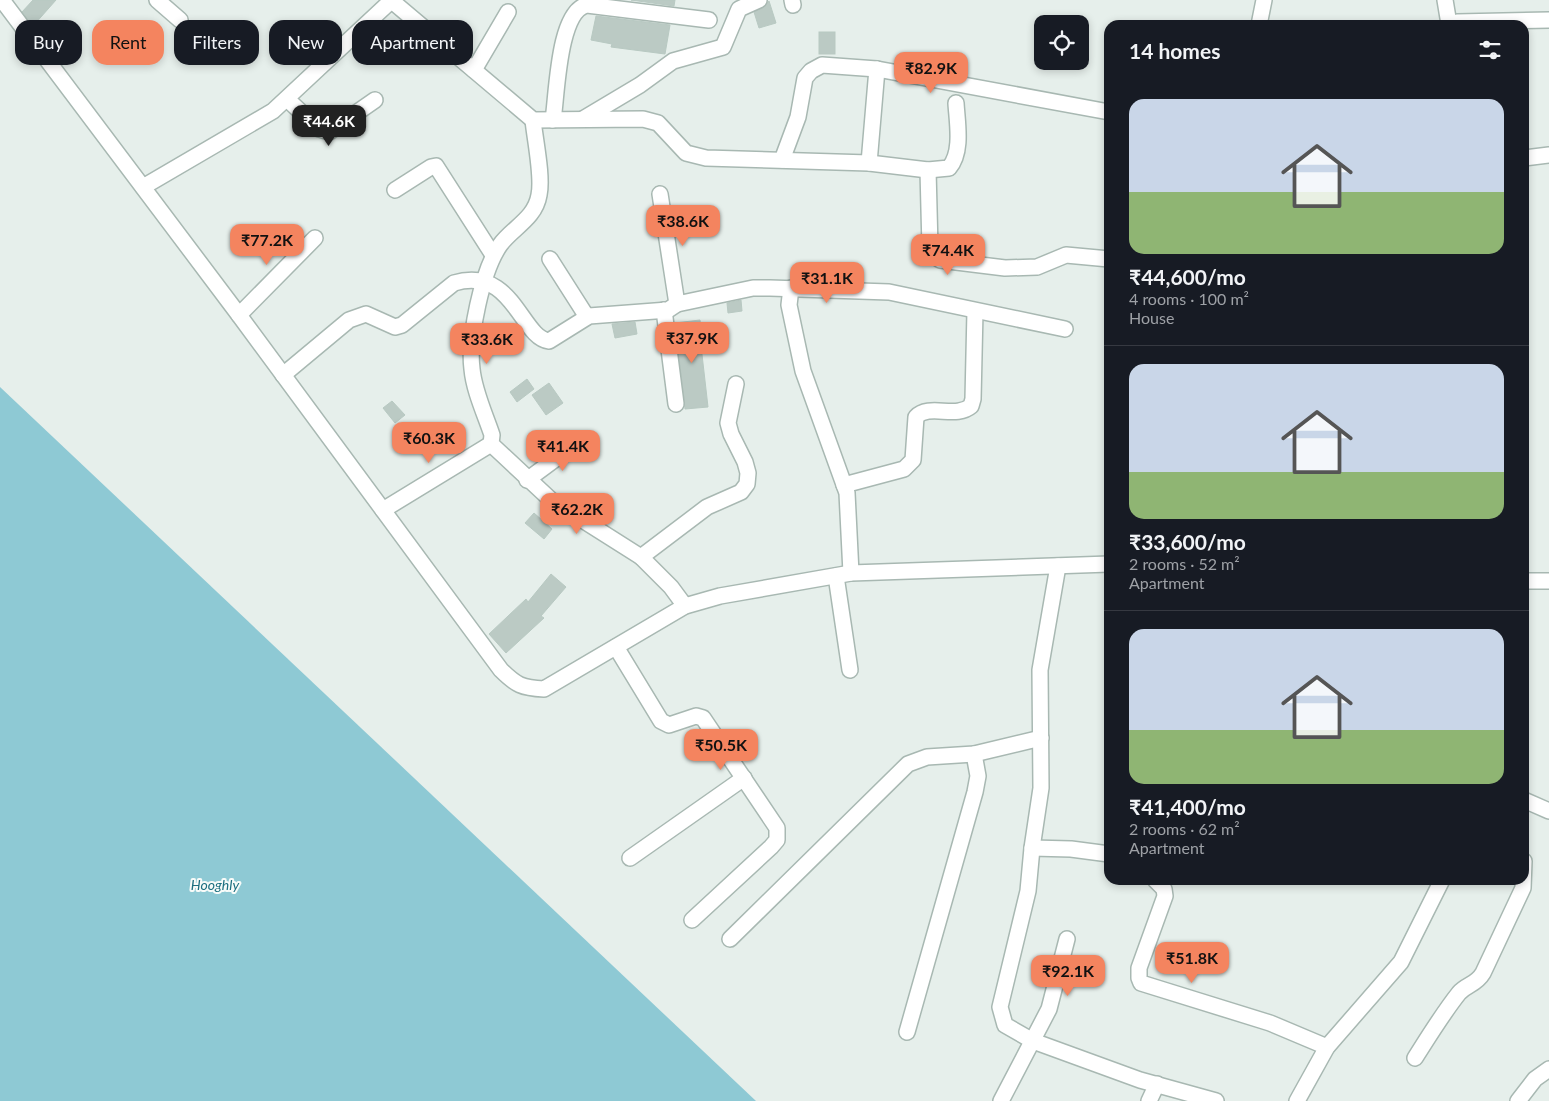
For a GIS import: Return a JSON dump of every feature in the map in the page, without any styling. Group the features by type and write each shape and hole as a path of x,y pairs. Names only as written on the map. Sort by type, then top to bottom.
{"street":[{"path":"2,0 239,315 501,670 515,684 528,688 544,689 685,606 720,596 851,573 1104,564"},
{"path":"157,0 180,20"},
{"path":"143,187 273,111 392,0 532,120 644,118 658,123 686,154 706,158 869,163 928,170 949,168 955,159 957,150 956,103"},
{"path":"582,119 640,85 673,61 723,47 739,8 759,0"},
{"path":"1260,20 1264,0"},
{"path":"1445,0 1448,20"},
{"path":"553,120 560,58 572,15 577,8 586,4 709,20"},
{"path":"474,70 508,12"},
{"path":"1529,20 1549,20"},
{"path":"782,160 798,117 805,78 810,71 822,65 877,69 1104,111"},
{"path":"869,163 877,69"},
{"path":"287,98 319,129 329,132 375,100"},
{"path":"491,444 492,435 472,372 471,354 483,281 493,254 502,241 528,218 535,208 540,195 532,120"},
{"path":"1529,157 1549,155"},
{"path":"395,190 430,167 436,166 493,254"},
{"path":"928,170 930,248 933,255 940,260 1005,268 1037,267 1066,255 1104,259"},
{"path":"660,194 676,404"},
{"path":"239,315 315,238"},
{"path":"550,259 587,317"},
{"path":"283,375 349,320 366,314 395,326 402,325 454,282 461,280 483,281 502,292 516,305 537,335 545,341 549,341 587,317 670,307 753,288 889,292 1065,329"},
{"path":"791,288 789,306 803,371 847,492 851,573"},
{"path":"844,485 904,469 910,465 913,460 916,416 922,412 960,411 971,406 973,400 975,311"},
{"path":"641,557 707,507 740,492 747,484 748,473 745,462 731,434 728,423 736,384"},
{"path":"527,480 554,460 586,442"},
{"path":"491,444 527,480 551,500 641,557 671,587 685,606"},
{"path":"383,510 491,444"},
{"path":"1058,566 1040,670 1040,788 1028,891 1000,1007 1005,1025 1033,1041 1157,1084 1216,1101"},
{"path":"836,576 850,670"},
{"path":"1529,581 1549,581"},
{"path":"616,647 660,721 669,725 696,716 704,718 777,828 777,840 692,920"},
{"path":"730,939 908,764 927,756 974,754 1041,738"},
{"path":"907,1032 975,792 978,776 974,754"},
{"path":"630,858 744,778"},
{"path":"1529,802 1549,811"},
{"path":"1032,848 1071,849 1104,853"},
{"path":"1161,885 1164,888 1165,896 1139,968 1141,983 1270,1022 1327,1047"},
{"path":"1297,1101 1327,1047 1401,962 1440,885"},
{"path":"1415,1058 1450,1004 1462,990 1478,982 1483,974 1523,885"},
{"path":"1001,1101 1049,1009 1067,939"},
{"path":"1518,1101 1535,1078 1549,1068"},
{"path":"1149,1101 1157,1084"}],"water":[{"name":"Hooghly","path":"0,387 756,1101 0,1101"}],"building":[{"path":"33,0 56,0 38,20 28,20 22,12"},
{"path":"631,0 675,0 674,6"},
{"path":"769,1 776,23 759,28 754,12 763,8"},
{"path":"596,16 670,25 665,54 611,47 612,44 591,40"},
{"path":"819,32 835,32 835,54 819,54"},
{"path":"741,300 742,311 728,313 727,303"},
{"path":"700,320 702,336 700,337 708,407 685,409 675,323"},
{"path":"635,322 637,334 615,338 612,324"},
{"path":"527,379 534,389 517,402 510,392"},
{"path":"549,383 563,403 546,415 532,395"},
{"path":"392,401 405,415 395,423 383,408"},
{"path":"534,513 552,529 544,539 525,523"},
{"path":"551,574 566,587 541,616 544,618 506,653 489,634 526,599 528,602"}]}
